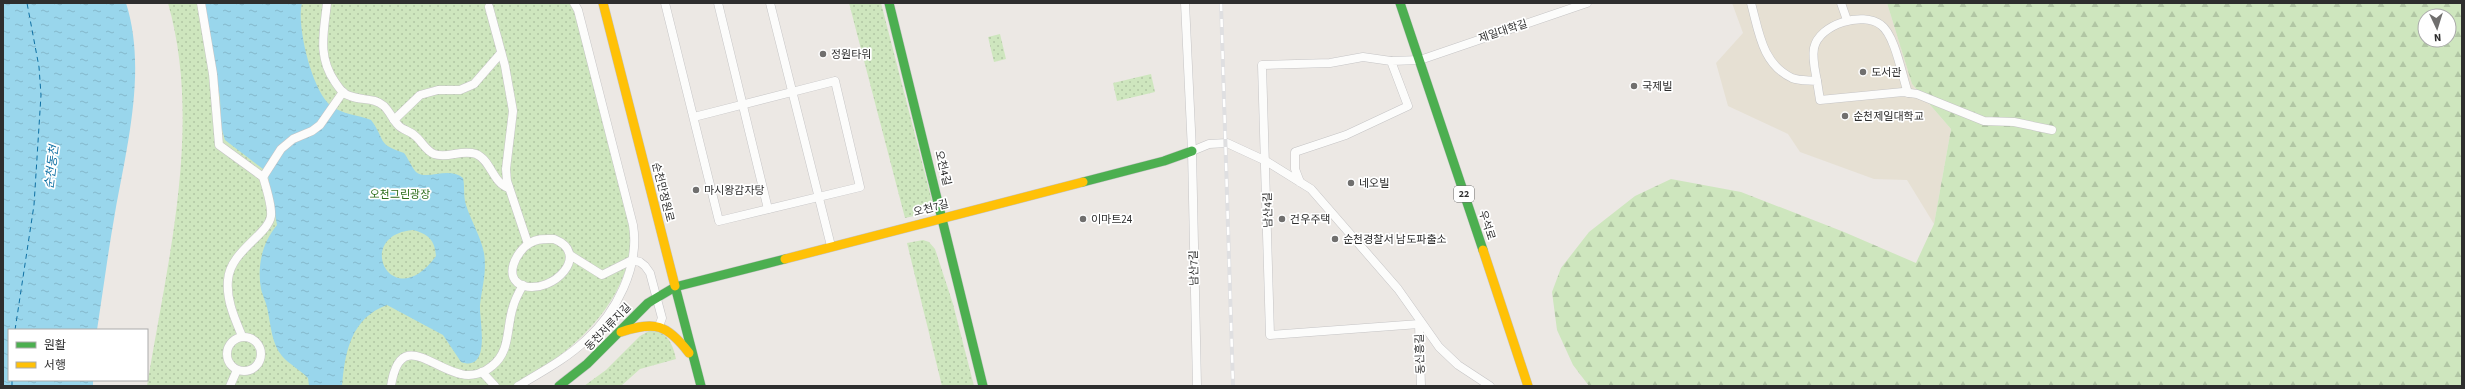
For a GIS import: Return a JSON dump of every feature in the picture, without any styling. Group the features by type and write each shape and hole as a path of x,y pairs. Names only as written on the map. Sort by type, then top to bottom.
{"main road":[{"name":"순천만정원로","path":"603,3 701,386"},
{"name":"오천4길","path":"889,3 943,217 983,386"},
{"name":"우석로","path":"1400,3 1528,386"},
{"name":"오천7길","path":"675,287 1164,161 1192,151"},
{"name":"동천저류지길","path":"559,386 587,364 621,332 640,310 657,296 675,287"},
{"path":"621,332 640,326 659,326 673,332 693,359"}],"street":[{"path":"201,3 213,74 219,145 262,177 271,217 233,263 228,280 228,297 242,336"},
{"path":"327,3 322,35 323,55 329,72 343,92 353,97 377,102 386,108 398,125 414,135 427,149 435,154 446,156 468,152 478,155 489,166 502,184 509,188"},
{"path":"518,386 566,356 596,330 618,298 632,260 633,225 578,10 574,3"},
{"path":"665,3 719,221 860,186 835,82 694,117"},
{"path":"718,3 768,209"},
{"path":"770,3 831,246"},
{"name":"남산7길","path":"1185,3 1192,151 1197,386"},
{"name":"제일대학길","path":"1391,61 1420,60 1587,3"},
{"path":"1751,3 1766,56 1773,65 1793,78 1817,81"},
{"path":"1841,3 1847,20"},
{"path":"489,7 501,53 513,111 506,169 509,188 528,244"},
{"path":"1908,92 1889,33 1881,25 1872,20 1847,20 1826,32 1818,40 1814,47 1814,58 1820,100 1908,92 1917,94 1984,121 2014,122 2052,130"},
{"path":"394,120 420,95 438,90 460,90 474,84 501,53"},
{"name":"남산4길","path":"1391,61 1363,56 1330,63 1262,65 1270,336 1420,323"},
{"path":"1300,182 1295,169 1295,152 1346,136 1408,106 1391,61"},
{"path":"262,177 281,149 293,139 312,131 320,125 343,92"},
{"path":"1192,151 1209,144 1227,143 1266,161 1311,189 1327,205 1398,288 1420,323 1448,356 1490,386"},
{"path":"540,239 554,239 566,245 570,255 567,267 556,280 537,286 522,285 514,276 512,268 516,255 528,244 540,239"},
{"path":"570,255 602,275 632,260 640,262 650,273 657,296 662,318 659,326"},
{"path":"391,386 399,361 413,355 427,358 461,374 482,372 494,365 503,352 513,307 522,285"},
{"name":"동신흥길","path":"1420,323 1421,386"},
{"path":"242,336 254,339 261,348 261,359 254,368 249,371 238,370 229,362 227,351 232,341 242,336"},
{"path":"230,386 238,370"},
{"path":"482,372 495,386"}],"shaded area":[{"name":"순천제일대학교","path":"1732,3 1887,3 1912,84 1951,129 1934,224 1907,180 1874,179 1800,152 1788,134 1728,106 1716,63 1743,33"}],"green space":[{"name":"오천그린광장","path":"168,3 570,3 575,9 631,226 629,258 621,282 611,301 598,319 567,350 550,363 513,386 147,386 172,243 178,194 182,146 182,97 178,50"},
{"path":"849,3 881,3 932,201 928,209 922,214 905,218"},
{"path":"1887,3 2462,3 2462,386 1589,386 1573,365 1557,330 1552,292 1561,268 1589,232 1635,196 1671,179 1741,192 1844,232 1916,263 1934,224 1951,129 1912,84"},
{"path":"1000,34 1006,59 994,62 988,37"},
{"path":"1151,74 1155,92 1117,101 1113,83"},
{"path":"923,240 929,242 935,249 953,304 974,386 942,386 907,243"},
{"path":"649,331 655,331 665,335 671,343 676,359 640,369 621,386 584,386 606,370 640,336"}],"water":[{"name":"순천동천","path":"3,3 126,3 132,28 135,54 133,108 110,242 97,329 8,329 8,381 93,381 93,386 3,386"},
{"path":"205,3 302,3 301,26 307,57 318,87 324,98 331,106 345,113 371,120 385,144 404,153 416,172 426,175 451,173 463,178 466,205 481,241 485,260 485,273 480,305 482,343 477,360 471,363 461,362 443,335 387,305 365,318 358,327 348,349 342,386 309,386 308,378 282,356 276,346 272,335 267,306 261,289 260,263 264,247 277,225 268,176 263,169 225,140 221,126 220,98","holes":["413,230 430,238 434,246 436,256 420,273 405,278 393,276 385,268 382,257 385,245 395,235"]}],"ferry route":[{"path":"15,329 34,205 41,95 39,67 27,3"},
{"path":"12,381 12,386"}],"railway":[{"path":"1221,3 1233,386"}],"traffic: fast":[{"path":"889,3 983,386"},
{"path":"1400,3 1483,250"},
{"path":"1083,182 1164,161 1192,151"},
{"path":"559,386 587,364 648,303 675,287 785,259"},
{"path":"675,286 701,386"}],"traffic: slow":[{"path":"603,3 675,286"},
{"path":"785,259 1083,182"},
{"path":"1483,250 1528,386"},
{"path":"621,332 652,326 660,328 674,336 689,353"}],"place":[{"name":"정원타워","path":"823,54"},
{"name":"도서관","path":"1863,72"},
{"name":"국제빌","path":"1634,86"},
{"name":"순천제일대학교","path":"1845,116"},
{"name":"네오빌","path":"1351,183"},
{"name":"마시왕감자탕","path":"696,190"},
{"name":"이마트24","path":"1083,219"},
{"name":"건우주택","path":"1282,219"},
{"name":"순천경찰서 남도파출소","path":"1335,239"}]}
